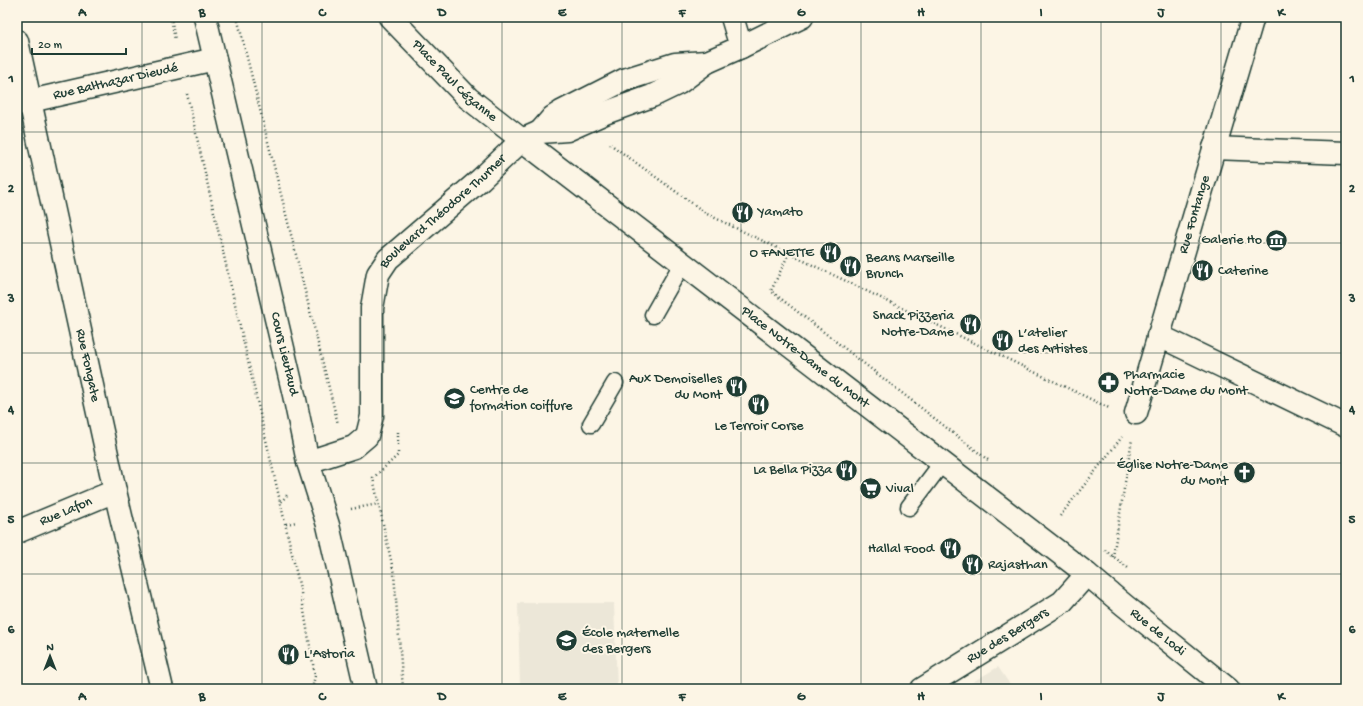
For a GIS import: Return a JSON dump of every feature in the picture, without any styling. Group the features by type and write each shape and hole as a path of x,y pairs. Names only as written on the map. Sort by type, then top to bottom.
{"street":[{"name":"Cours Lieutaud","path":"205,17 294,395 308,462 328,525 366,689"},
{"name":"Place Paul Cézanne","path":"390,17 468,98 531,136"},
{"path":"732,17 741,47"},
{"path":"531,136 567,130 605,113 652,96 679,83 707,62 802,17"},
{"name":"Rue Fontange","path":"1135,417 1253,17"},
{"name":"Rue Fongate","path":"17,41 23,102 162,689"},
{"name":"Rue Balthazar Dieudé","path":"23,102 215,59"},
{"name":"Boulevard Théodore Thurner","path":"308,462 354,447 367,436 372,416 372,308 378,274 388,259 553,117 561,112 624,80 675,64 707,62"},
{"name":"Place Notre-Dame du Mont","path":"531,136 682,264 1087,574"},
{"path":"1214,148 1346,153"},
{"path":"1158,336 1346,426"},
{"name":"Rue Lafon","path":"17,532 115,491"},
{"name":"Rue des Bergers","path":"922,689 1062,602 1087,574"},
{"name":"Rue de Lodi","path":"1087,574 1228,689"}],"lane":[{"path":"653,315 682,264"},
{"path":"591,424 615,383"},
{"path":"909,507 942,463"}],"path":[{"path":"171,17 176,45"},
{"path":"237,17 340,429"},
{"path":"186,91 301,593 315,676 312,689"},
{"path":"610,144 707,214 1135,417"},
{"path":"789,253 771,291 991,462"},
{"path":"1066,521 1060,516 1135,417"},
{"path":"1113,557 1135,417"},
{"path":"398,431 398,455 373,478 394,574 403,689"},
{"path":"1102,548 1128,568"}],"shaded area":[{"name":"École maternelle des Bergers","path":"518,603 614,603 617,689 520,689"},
{"path":"998,667 1013,689 961,689"}],"place":[{"name":"Yamato","path":"742,212"},
{"name":"Galerie Ho","path":"1277,240"},
{"name":"O FANETTE","path":"830,253"},
{"name":"Beans Marseille Brunch","path":"851,266"},
{"name":"Caterine","path":"1203,271"},
{"name":"Snack Pizzeria Notre-Dame","path":"970,324"},
{"name":"L’atelier des Artistes","path":"1002,341"},
{"name":"Pharmacie Notre-Dame du Mont","path":"1109,383"},
{"name":"Aux Demoiselles du Mont","path":"737,387"},
{"name":"Centre de formation coiffure","path":"455,398"},
{"name":"Le Terroir Corse","path":"759,404"},
{"name":"La Bella Pizza","path":"847,470"},
{"name":"Église Notre-Dame du Mont","path":"1244,473"},
{"name":"Vival","path":"871,489"},
{"name":"Hallal Food","path":"950,549"},
{"name":"Rajasthan","path":"973,565"},
{"name":"École maternelle des Bergers","path":"567,641"},
{"name":"L'Astoria","path":"289,654"}]}
